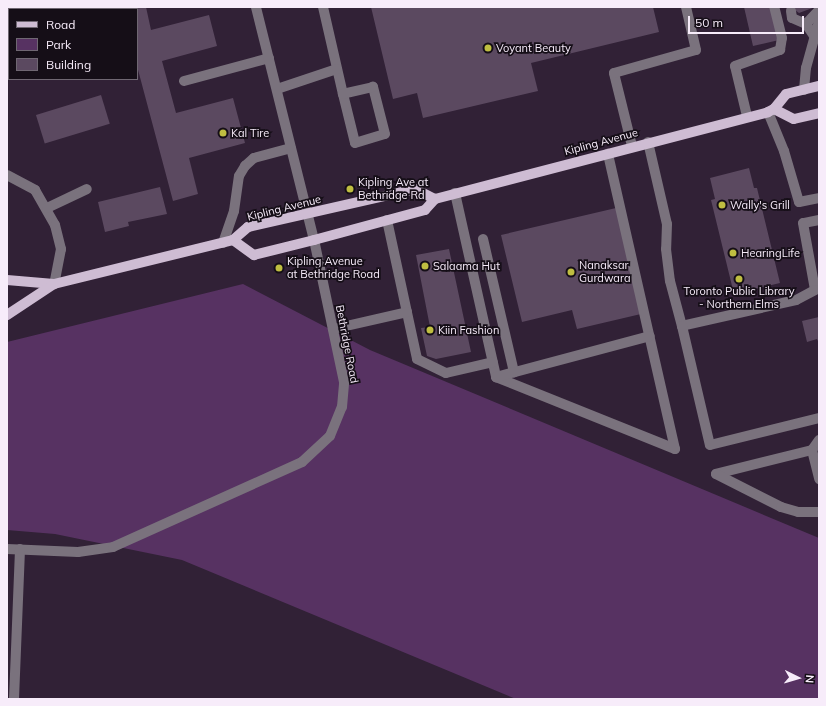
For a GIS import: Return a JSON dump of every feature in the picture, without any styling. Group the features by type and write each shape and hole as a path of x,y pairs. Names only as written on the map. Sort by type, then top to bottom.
{"main road":[{"path":"819,86 786,94 771,110 794,119 819,113"},
{"name":"Kipling Avenue","path":"234,240 254,255 425,210 435,199 456,193 771,110"},
{"name":"Kipling Avenue","path":"7,280 54,284 234,240 248,227 308,215 415,189 435,199"},
{"name":"Kipling Avenue","path":"7,315 54,284"}],"street":[{"name":"Bethridge Road","path":"7,549 78,552 113,547 302,462 330,436 342,407 344,382 314,240 256,7"},
{"path":"323,7 337,69 343,94 355,143 385,134 373,87 343,94"},
{"path":"632,146 614,73 696,50 686,7"},
{"path":"747,116 735,66 780,50 782,38 774,7"},
{"path":"806,24 819,9"},
{"path":"791,11 792,18 806,24 814,36"},
{"path":"804,90 814,36 819,24"},
{"path":"184,81 269,58"},
{"path":"277,89 337,69"},
{"path":"771,110 799,202 819,198"},
{"path":"648,142 667,224 666,249 670,281 710,444 819,418"},
{"path":"223,243 234,211 239,176 245,166 254,158 291,148"},
{"path":"496,377 675,449 608,153"},
{"path":"7,175 35,190 47,208 61,249 54,284"},
{"path":"47,208 87,189"},
{"path":"456,193 496,377"},
{"path":"387,220 417,359 446,373 493,362"},
{"path":"682,326 796,300 814,290 803,224 819,220"},
{"path":"483,239 514,372"},
{"path":"332,330 407,312"},
{"path":"496,377 650,336"},
{"path":"819,440 812,450 716,474 781,508 798,512 819,512"},
{"path":"812,450 819,479"},
{"path":"14,699 20,549"}],"green space":[{"path":"243,284 370,350 819,538 819,699 516,699 182,560 55,534 7,530 7,342"}],"building":[{"path":"129,7 146,7 151,30 209,15 217,46 162,61 176,113 233,98 245,143 189,158 198,194 173,201 138,70 138,8"},
{"name":"Voyant Beauty","path":"371,7 653,7 659,32 531,63 538,91 423,118 417,93 393,99"},
{"path":"744,7 771,7 779,40 753,46"},
{"path":"786,7 815,7 799,13 795,10 787,12"},
{"path":"101,95 110,124 45,144 36,115"},
{"path":"749,168 754,188 757,188 780,283 734,294 711,200 715,199 710,178"},
{"path":"160,187 167,214 128,222 129,226 105,232 98,202"},
{"name":"Nanaksar Gurdwara","path":"616,208 641,314 577,329 572,310 522,322 501,235"},
{"path":"449,249 471,352 436,359 427,356 421,328 430,327 416,255"},
{"path":"819,317 819,343 817,339 807,342 802,321"}],"place":[{"name":"Voyant Beauty","path":"488,48"},
{"name":"Kal Tire","path":"223,133"},
{"name":"Kipling Ave at Bethridge Rd","path":"350,189"},
{"name":"Wally's Grill","path":"722,205"},
{"name":"HearingLife","path":"733,253"},
{"name":"Salaama Hut","path":"425,266"},
{"name":"Kipling Avenue at Bethridge Road","path":"279,268"},
{"name":"Nanaksar Gurdwara","path":"571,272"},
{"name":"Toronto Public Library - Northern Elms","path":"739,279"},
{"name":"Kiin Fashion","path":"430,330"}]}
